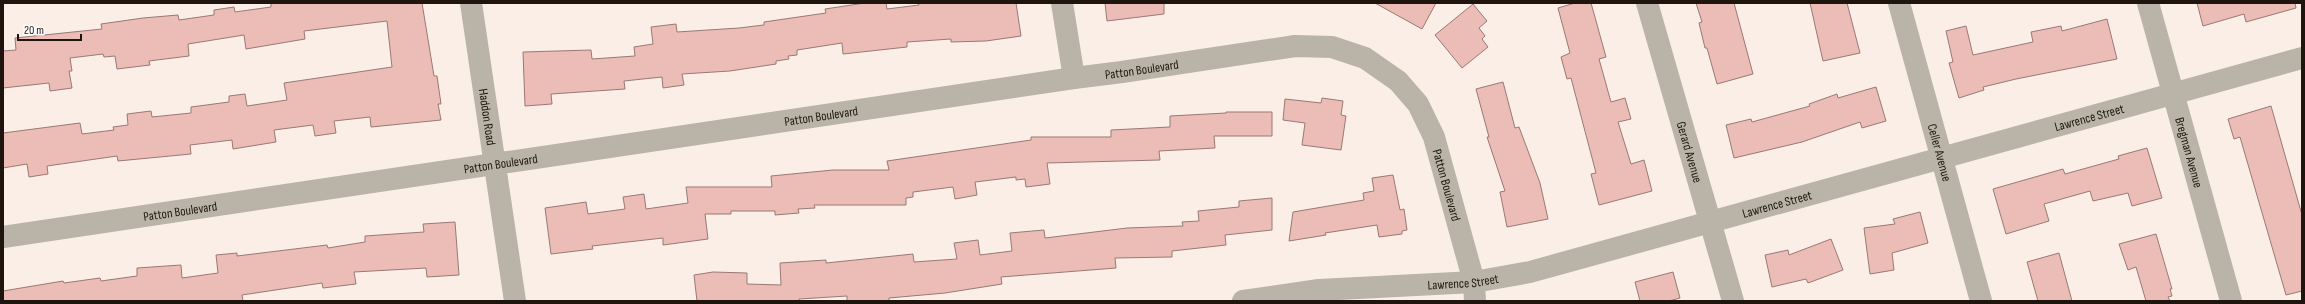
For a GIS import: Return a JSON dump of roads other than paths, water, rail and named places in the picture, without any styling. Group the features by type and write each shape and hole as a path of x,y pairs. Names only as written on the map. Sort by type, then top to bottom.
{"street":[{"name":"Haddon Road","path":"471,3 515,301"},
{"path":"1062,3 1074,78"},
{"name":"Gerard Avenue","path":"1647,3 1733,301"},
{"name":"Celler Avenue","path":"1899,3 1981,301"},
{"name":"Bregman Avenue","path":"2148,3 2231,301"},
{"name":"Patton Boulevard","path":"3,237 1295,46 1332,47 1365,58 1398,81 1418,104 1434,137 1474,292"},
{"name":"Lawrence Street","path":"1243,301 1319,290 1474,292 1530,272 2302,58"}]}
